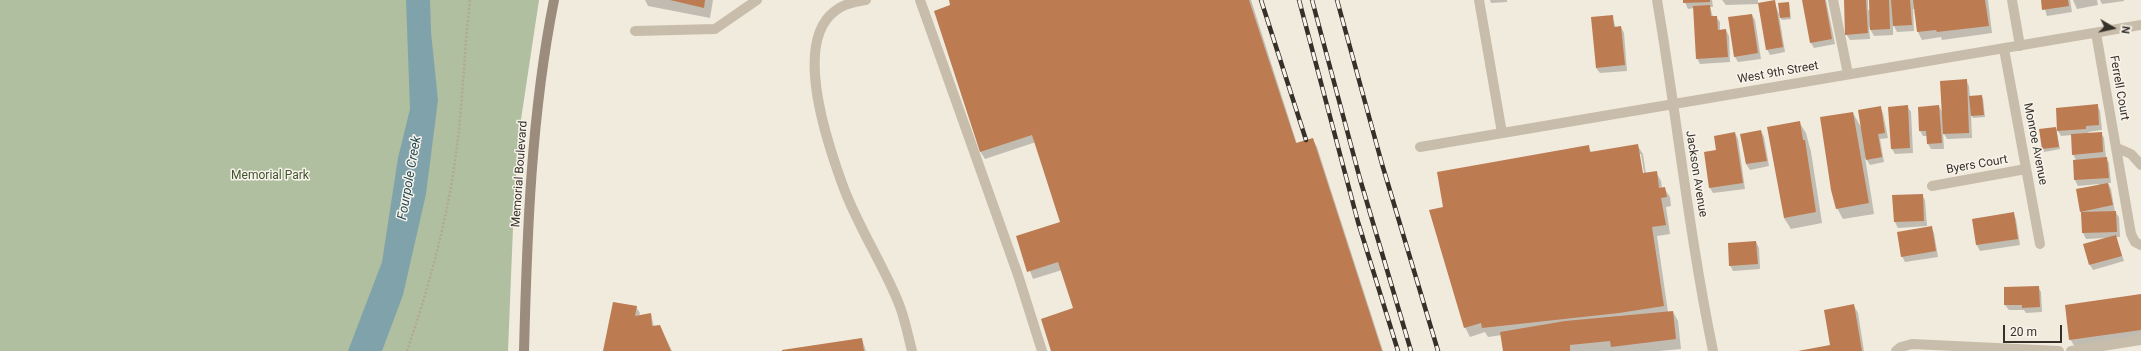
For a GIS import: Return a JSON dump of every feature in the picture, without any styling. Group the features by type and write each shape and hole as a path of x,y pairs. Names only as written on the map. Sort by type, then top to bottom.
{"street":[{"name":"Memorial Boulevard","path":"524,351 534,150 541,85 554,0"},
{"path":"635,31 715,29 757,0"},
{"path":"866,0 848,4 835,11 823,23 817,40 814,60 815,83 824,124 844,187 900,306 912,351"},
{"path":"920,0 1018,275 1042,351"},
{"path":"1479,0 1502,133"},
{"name":"Jackson Avenue","path":"1657,0 1713,351"},
{"path":"1833,0 1848,74"},
{"path":"2012,0 2020,46"},
{"name":"West 9th Street","path":"1420,147 2141,25"},
{"name":"Ferrell Court","path":"2096,33 2131,234 2135,242 2141,245"},
{"name":"Monroe Avenue","path":"2004,49 2040,244"},
{"path":"2116,148 2131,154 2141,165"},
{"name":"Byers Court","path":"1932,186 2026,169"},
{"path":"2071,351 2141,340"},
{"path":"1896,351 1901,347 1912,344 2059,351"}],"path":[{"path":"407,351 416,324 448,203 460,120 470,0"}],"green space":[{"name":"Memorial Park","path":"0,0 539,0 520,126 514,203 508,351 0,351"}],"water":[{"name":"Fourpole Creek","path":"406,0 430,0 431,32 438,100 426,194 403,295 382,351 348,351 382,262 398,158 410,109"}],"building":[{"path":"670,0 705,0 704,8"},
{"path":"949,0 1249,0 1296,143 1313,138 1382,351 1051,351 1041,319 1073,308 1058,262 1027,272 1016,236 1060,222 1032,135 980,152 934,11 950,5"},
{"path":"1683,0 1710,0 1710,2 1683,3"},
{"path":"1775,0 1783,47 1766,50 1758,3"},
{"path":"1802,0 1825,0 1832,39 1810,43"},
{"path":"1844,0 1866,0 1868,33 1845,35"},
{"path":"1869,0 1889,0 1890,29 1870,30"},
{"path":"1891,0 1910,0 1912,25 1893,26"},
{"path":"1913,0 1985,0 1989,26 1937,32 1936,30 1917,32"},
{"path":"2041,0 2068,0 2069,6 2042,10"},
{"path":"1789,2 1790,17 1780,18 1778,3"},
{"path":"1710,5 1711,16 1717,16 1718,30 1726,29 1728,57 1696,59 1693,6"},
{"path":"1752,14 1758,53 1734,57 1728,17"},
{"path":"1613,15 1614,27 1621,26 1625,65 1596,68 1591,17"},
{"path":"1967,79 1969,133 1943,134 1940,81"},
{"path":"1982,95 1984,115 1971,116 1969,96"},
{"path":"2098,104 2099,125 2086,126 2086,129 2057,131 2056,108"},
{"path":"1908,105 1910,148 1891,149 1888,107"},
{"path":"1939,105 1942,143 1927,144 1926,131 1919,131 1918,107"},
{"path":"1881,106 1885,133 1878,134 1882,157 1866,160 1858,110"},
{"path":"1853,112 1869,203 1836,209 1831,190 1820,117"},
{"path":"1800,121 1803,140 1805,140 1816,212 1784,218 1767,127"},
{"path":"2056,127 2059,147 2042,149 2039,129"},
{"path":"1761,130 1767,161 1746,164 1740,134"},
{"path":"1735,132 1743,183 1709,188 1704,152 1716,150 1714,136"},
{"path":"2102,132 2103,152 2072,155 2071,134"},
{"path":"1638,144 1643,173 1657,171 1659,188 1665,187 1667,197 1661,198 1666,225 1652,227 1664,306 1619,313 1482,328 1481,323 1464,328 1429,210 1443,207 1437,172 1589,145 1590,152"},
{"path":"2107,157 2109,178 2074,180 2073,160"},
{"path":"2108,183 2113,205 2080,212 2076,189"},
{"path":"1923,194 1924,221 1894,222 1892,195"},
{"path":"2116,211 2117,232 2082,233 2081,212"},
{"path":"2014,212 2018,239 1976,245 1972,219"},
{"path":"1932,226 1936,251 1901,257 1897,232"},
{"path":"2116,235 2122,256 2089,265 2083,244"},
{"path":"1756,241 1758,264 1729,266 1728,243"},
{"path":"2039,286 2040,307 2022,308 2022,305 2004,305 2004,287"},
{"path":"2141,294 2141,330 2069,340 2065,305"},
{"path":"613,302 637,306 635,316 651,313 652,326 660,325 671,351 603,351"},
{"path":"1854,304 1862,351 1798,351 1830,345 1824,310"},
{"path":"1673,311 1676,339 1611,347 1610,341 1570,345 1570,351 1503,351 1500,332 1565,321"},
{"path":"862,338 864,351 782,351 782,350"}],"railway":[{"path":"1261,0 1306,140"},
{"path":"1299,0 1358,222 1398,351"},
{"path":"1312,0 1360,179 1411,351"},
{"path":"1337,0 1382,164 1438,351"}]}
